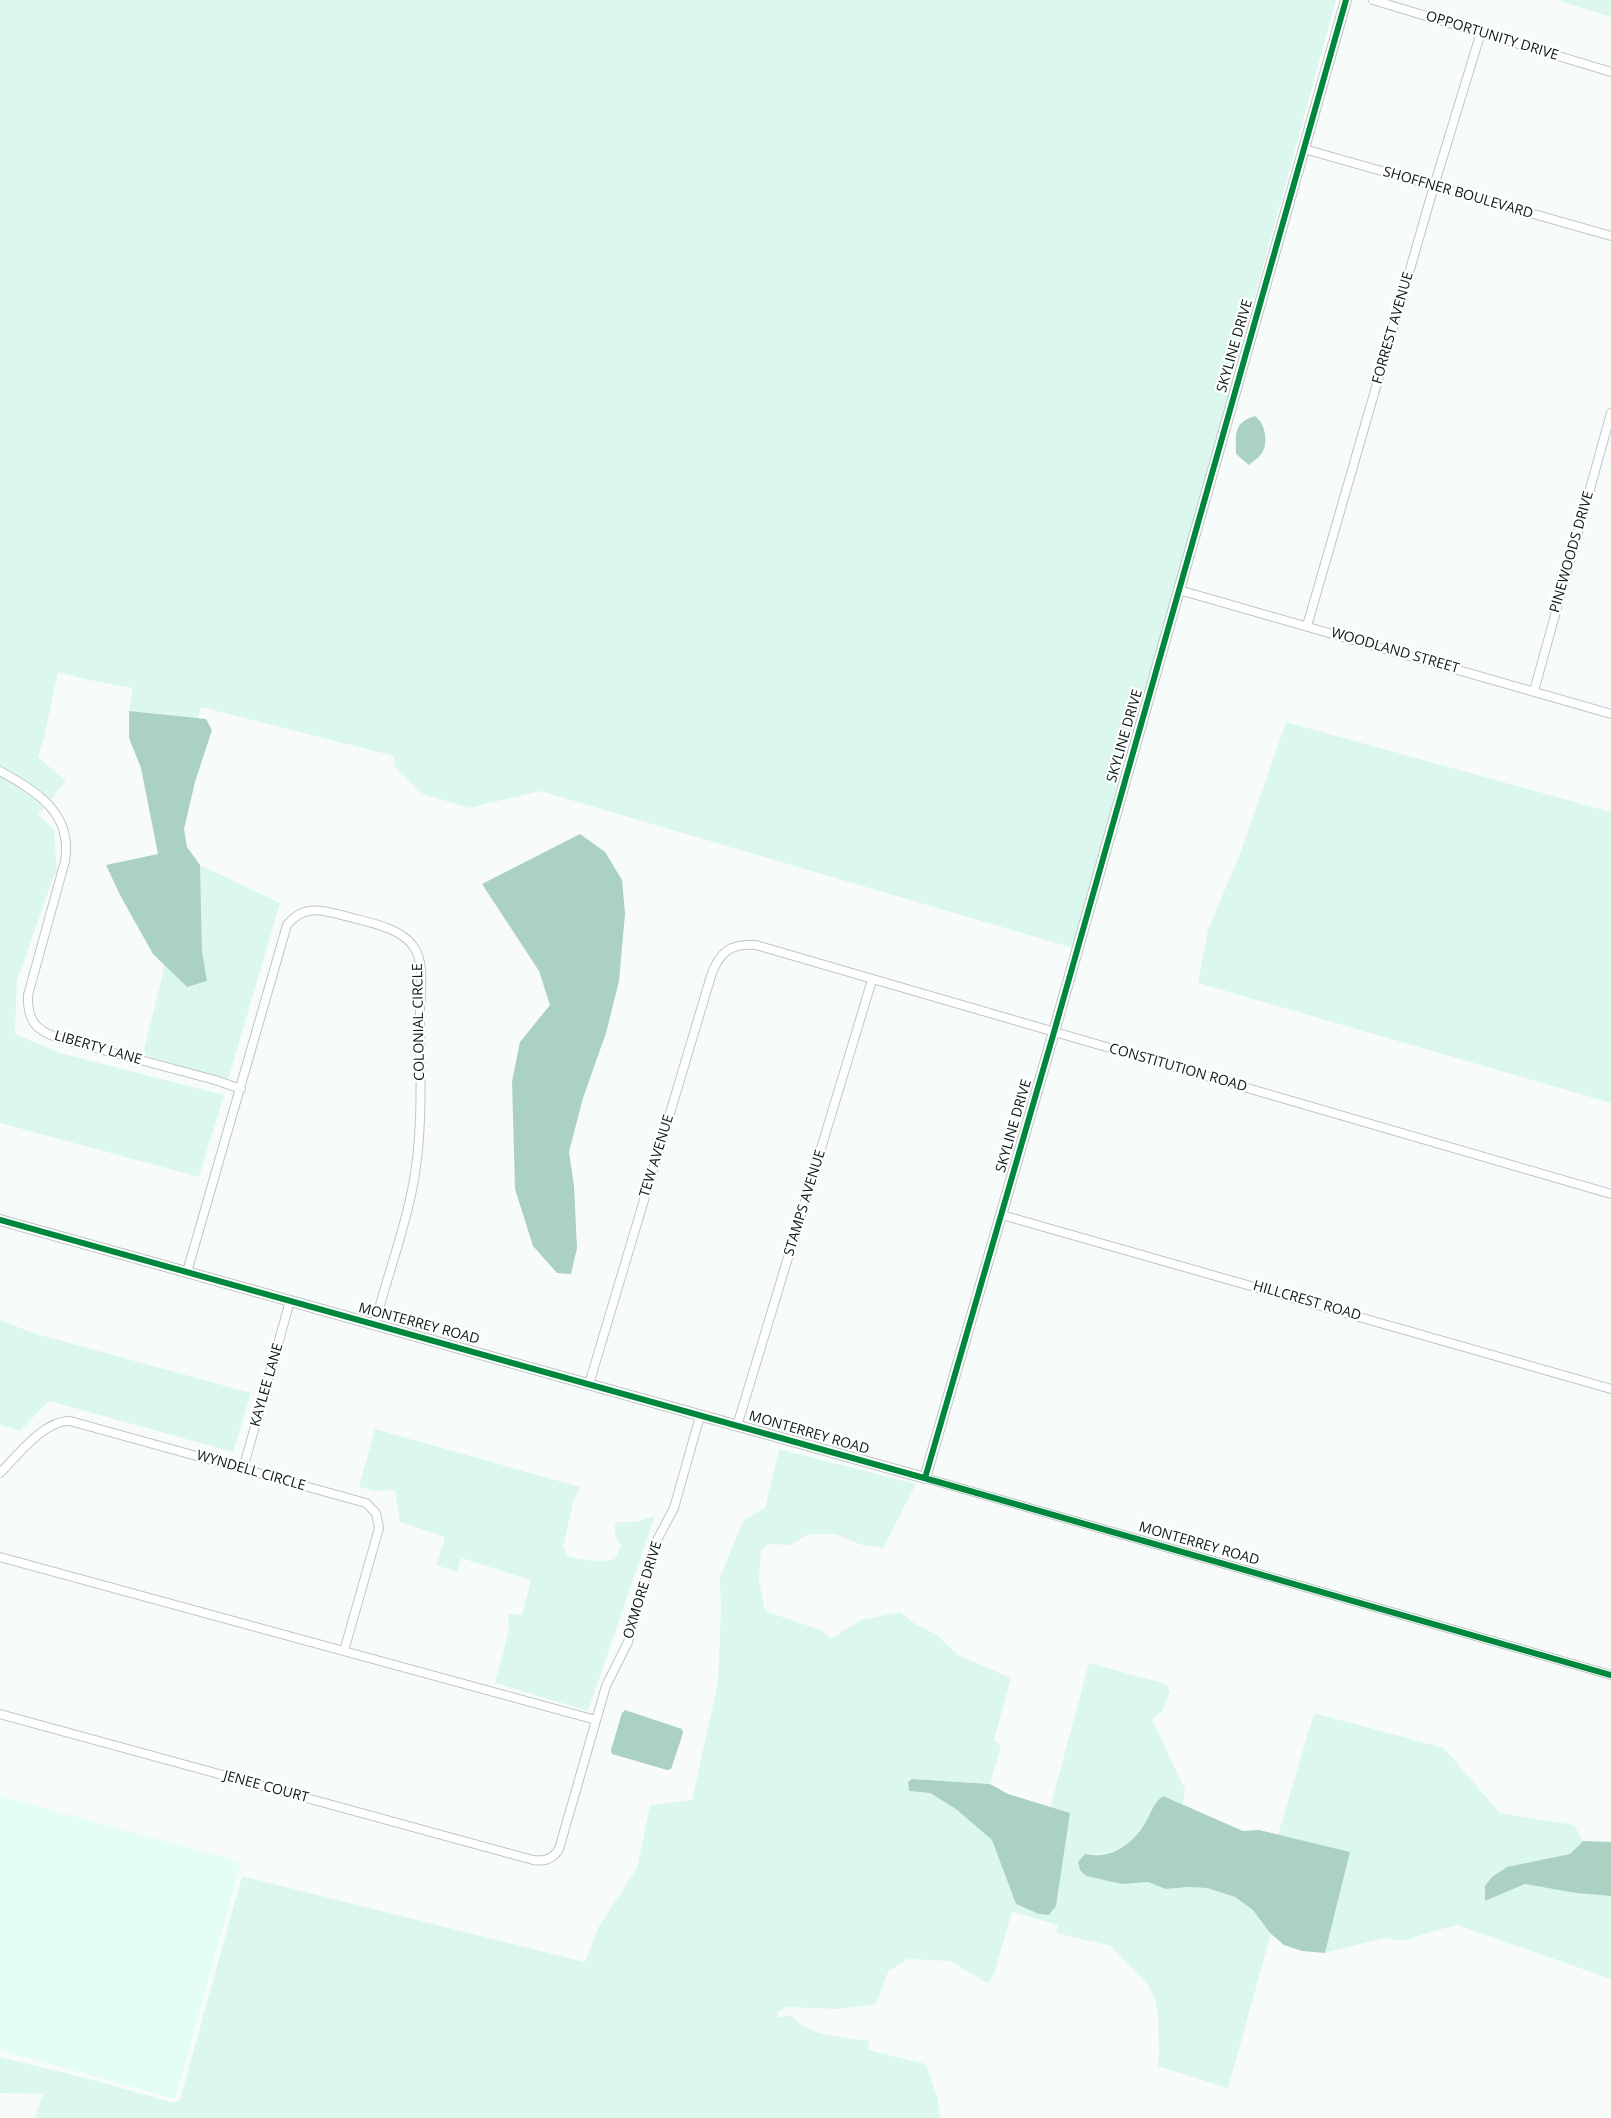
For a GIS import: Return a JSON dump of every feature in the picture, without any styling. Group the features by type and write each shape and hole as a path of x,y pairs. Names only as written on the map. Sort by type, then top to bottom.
{"street":[{"name":"SKYLINE DRIVE","path":"926,1478 1346,0"},
{"name":"OPPORTUNITY DRIVE","path":"1373,0 1611,72"},
{"name":"FORREST AVENUE","path":"1307,626 1434,186 1481,32"},
{"name":"SHOFFNER BOULEVARD","path":"1304,149 1611,236"},
{"name":"PINEWOODS DRIVE","path":"1534,691 1608,436 1611,414"},
{"name":"WOODLAND STREET","path":"1179,590 1611,714"},
{"name":"LIBERTY LANE","path":"0,771 35,793 50,806 62,823 68,847 28,995 28,1010 33,1022 41,1030 58,1038 215,1080 241,1089"},
{"name":"COLONIAL CIRCLE","path":"187,1272 287,925 294,917 306,911 321,911 379,926 398,933 410,942 416,950 420,966 420,1059 413,1188 375,1324"},
{"name":"CONSTITUTION ROAD","path":"746,944 756,945 1611,1194"},
{"name":"TEW AVENUE","path":"589,1384 713,971 719,959 729,949 746,944"},
{"name":"STAMPS AVENUE","path":"737,1426 872,980"},
{"name":"HILLCREST ROAD","path":"1002,1215 1611,1389"},
{"name":"MONTERREY ROAD","path":"0,1220 926,1478 1611,1675"},
{"name":"KAYLEE LANE","path":"243,1469 290,1301"},
{"name":"OXMORE DRIVE","path":"533,1860 546,1860 552,1857 559,1849 606,1686 628,1642 656,1542 674,1508 700,1416"},
{"name":"WYNDELL CIRCLE","path":"0,1473 41,1432 60,1420 82,1423 366,1503 376,1513 379,1528 344,1651"},
{"path":"0,1557 596,1720"},
{"name":"JENEE COURT","path":"0,1714 533,1860"}],"shaded area":[{"path":"0,0 1336,0 1227,399 1073,948 540,791 469,808 423,794 393,765 394,756 201,707 198,718 129,711 133,688 58,672 38,757 66,781 51,800 39,789 0,766"},
{"path":"1557,0 1611,0 1611,17"},
{"path":"1255,416 1261,423 1265,433 1265,444 1261,455 1249,465 1236,454 1236,435 1239,426 1243,422"},
{"path":"129,711 206,719 212,730 195,782 184,829 187,847 200,865 202,951 207,981 187,987 153,954 120,895 106,865 158,854 141,768 129,738"},
{"path":"1286,722 1611,812 1611,1103 1198,983 1208,930 1241,851"},
{"path":"0,776 32,796 44,808 38,815 54,829 57,873 54,875 17,981 15,1034 60,1053 224,1095 199,1177 0,1123"},
{"path":"580,834 605,852 622,880 625,914 619,981 606,1033 583,1098 569,1152 574,1186 577,1248 571,1274 557,1273 533,1246 515,1189 512,1081 520,1042 550,1005 539,971 482,884"},
{"path":"200,865 280,903 228,1080 146,1056 144,1049 163,974 163,964 187,987 207,981 202,951"},
{"path":"0,1320 33,1333 251,1393 233,1452 49,1401 20,1431 0,1425"},
{"path":"375,1429 580,1487 574,1499 563,1547 568,1556 597,1561 615,1559 621,1546 615,1534 616,1522 635,1522 655,1516 588,1711 495,1683 509,1630 508,1614 522,1615 531,1580 461,1558 457,1572 436,1565 445,1537 400,1522 395,1490 375,1491 359,1487"},
{"path":"779,1449 916,1484 883,1548 862,1545 835,1534 809,1534 790,1545 768,1544 761,1550 759,1580 765,1611 821,1630 830,1639 861,1620 900,1612 918,1626 936,1634 958,1655 1011,1678 994,1740 1001,1745 990,1784 912,1779 909,1791 930,1793 956,1809 992,1840 1016,1904 1056,1906 1070,1813 1050,1808 1089,1663 1166,1684 1170,1692 1162,1711 1152,1720 1185,1789 1183,1805 1163,1796 1155,1805 1136,1837 1129,1843 1114,1851 1087,1855 1108,1880 1122,1884 1148,1882 1167,1889 1207,1888 1235,1897 1253,1910 1271,1934 1228,2088 1157,2066 1159,2058 1158,2014 1155,1999 1148,1985 1111,1946 1056,1933 1058,1925 1012,1912 994,1974 988,1984 950,1961 908,1959 888,1972 876,2004 839,2009 786,2007 778,2012 777,2018 791,2015 806,2028 816,2032 869,2041 868,2050 926,2064 938,2100 940,2118 35,2118 43,2094 0,2093 0,2057 82,2077 174,2103 180,2100 242,1876 585,1962 599,1926 637,1868 650,1805 692,1800 718,1682 721,1610 720,1577 743,1521 765,1508"},
{"path":"625,1710 682,1729 683,1733 671,1769 667,1770 612,1754 611,1750 622,1713"},
{"path":"1314,1713 1444,1748 1500,1813 1574,1825 1583,1841 1570,1854 1540,1861 1486,1901 1525,1884 1576,1893 1611,1896 1611,1979 1457,1925 1405,1941 1385,1938 1325,1953 1350,1852 1278,1835"},
{"path":"912,1779 990,1784 1008,1794 1070,1813 1056,1906 1049,1915 1039,1914 1016,1904 992,1840 956,1809 930,1793 909,1791 908,1782"},
{"path":"0,1796 241,1862 175,2099 0,2050"},
{"path":"1163,1796 1243,1831 1259,1830 1350,1852 1325,1953 1302,1951 1284,1945 1270,1933 1253,1910 1235,1897 1207,1888 1166,1889 1148,1882 1122,1884 1086,1876 1080,1870 1078,1862 1085,1854 1103,1855 1111,1853 1133,1839 1144,1825 1156,1802"},
{"path":"1583,1841 1611,1842 1611,1896 1576,1893 1525,1884 1485,1901 1485,1886 1492,1877 1507,1867 1570,1854"}],"cycle path":[{"path":"925,1478 1054,1032 1346,0"},
{"path":"0,1220 942,1483 1611,1675"}]}
